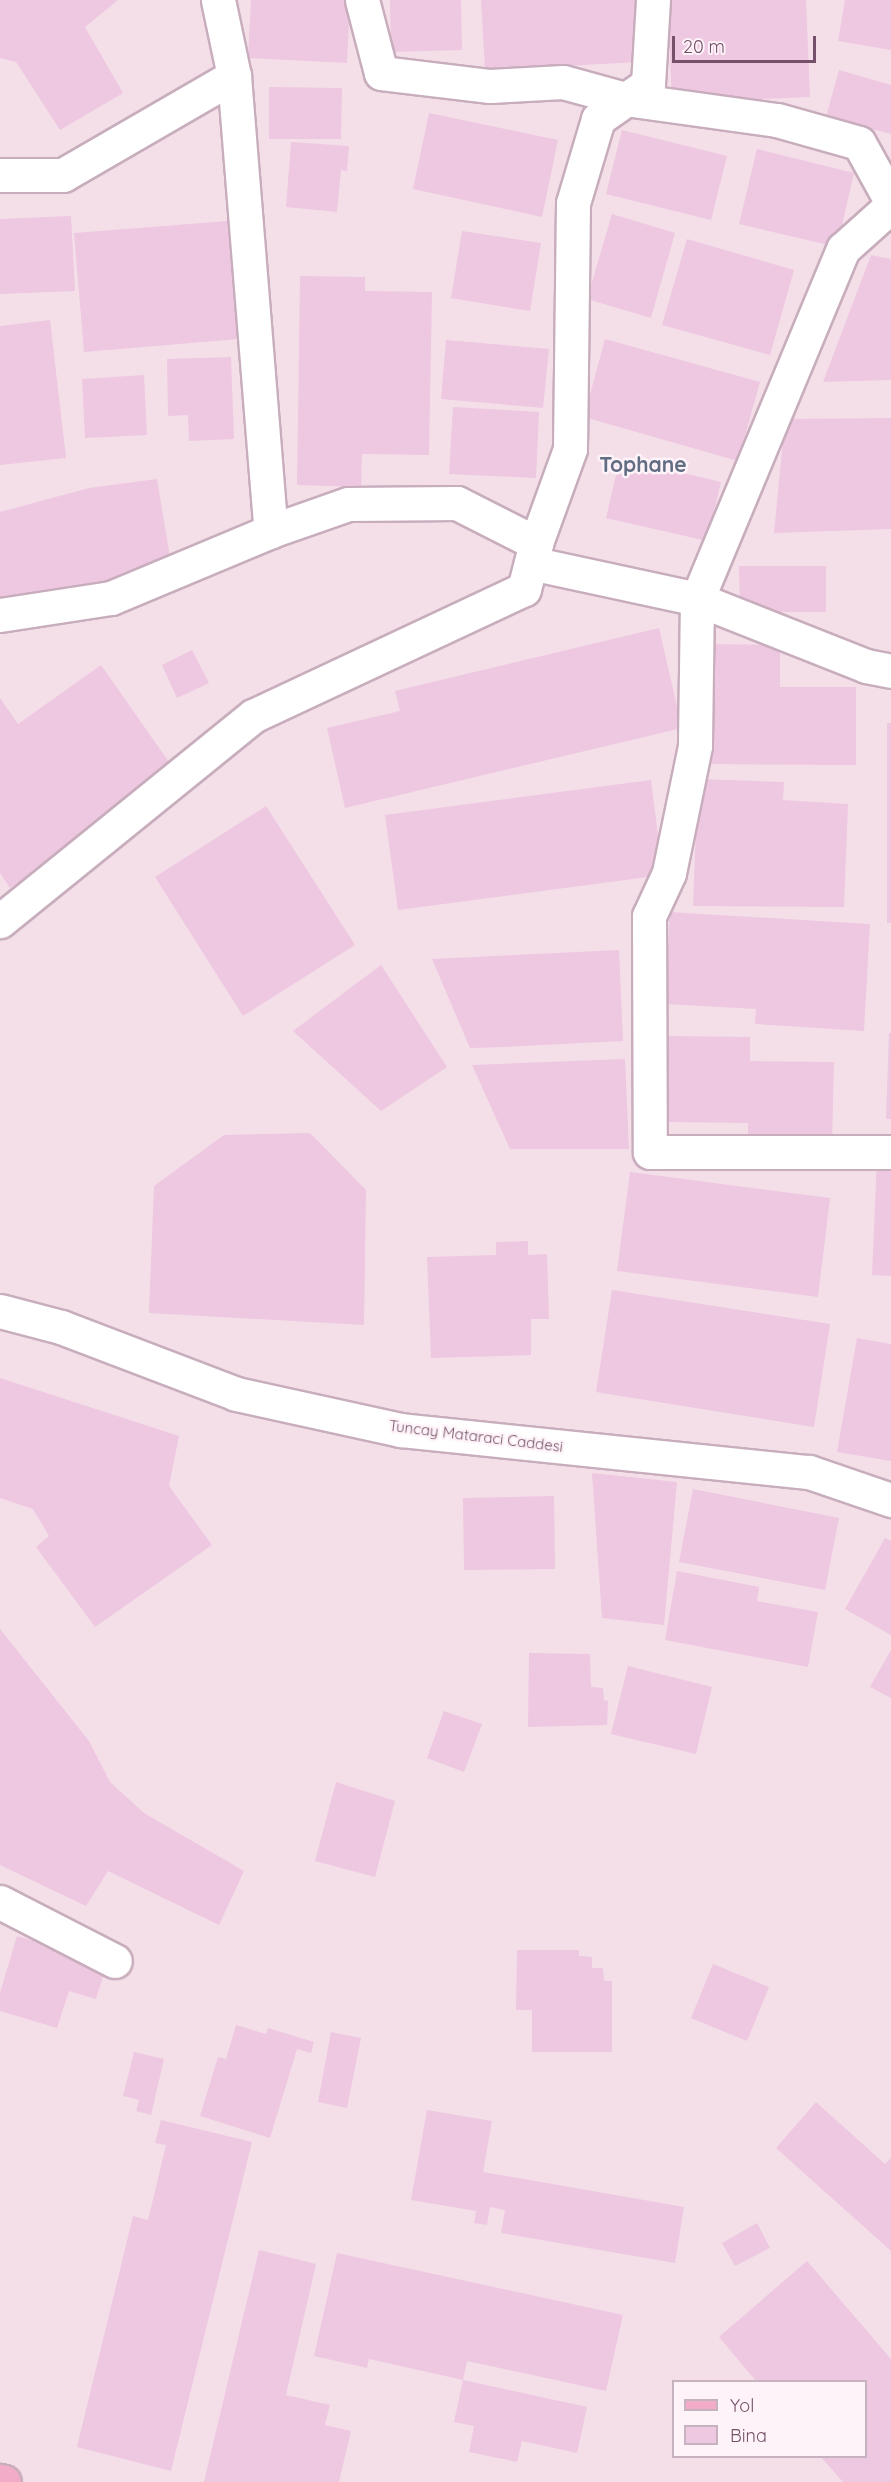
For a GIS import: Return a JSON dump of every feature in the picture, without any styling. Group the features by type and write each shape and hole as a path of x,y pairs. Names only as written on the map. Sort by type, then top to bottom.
{"street":[{"path":"218,0 234,76 271,531"},
{"path":"362,0 381,73 490,86 563,82 625,99 777,120 860,143 891,201"},
{"path":"0,921 253,716 524,589 570,449 573,203 598,119 648,84 653,0"},
{"path":"0,175 63,175 234,76"},
{"path":"891,206 843,249 697,599 695,746 669,873 649,916 650,1152 891,1152"},
{"path":"0,615 111,598 271,531 348,504 458,503 534,553 697,599 866,666 891,671"},
{"name":"Tuncay Mataraci Caddesi","path":"0,1311 61,1327 236,1394 401,1430 809,1472 891,1500"},
{"path":"0,1902 115,1961"}],"shaded area":[{"path":"0,0 891,0 891,2482 0,2482"}],"building":[{"path":"0,0 118,0 85,27 123,93 60,130 16,62 0,58"},
{"path":"251,0 350,0 347,63 248,58"},
{"path":"390,0 461,0 462,50 391,52"},
{"path":"481,0 637,0 641,62 485,70"},
{"path":"668,0 806,0 810,97 672,103"},
{"path":"845,0 891,0 891,50 838,41"},
{"path":"839,70 891,85 891,134 826,117"},
{"path":"269,87 342,88 341,139 269,139"},
{"path":"429,113 558,140 542,217 413,189"},
{"path":"622,130 727,156 711,220 606,194"},
{"path":"291,142 349,146 347,171 341,170 337,212 286,207"},
{"path":"757,149 854,173 837,247 739,224"},
{"path":"612,214 675,233 651,318 587,299"},
{"path":"71,216 75,291 0,294 0,219"},
{"path":"228,221 238,339 84,352 74,233"},
{"path":"462,231 541,243 530,311 451,298"},
{"path":"687,239 794,270 770,355 662,325"},
{"path":"871,255 891,259 891,380 823,382"},
{"path":"300,276 365,277 365,291 432,292 429,455 362,454 361,487 297,485"},
{"path":"50,320 66,458 0,465 0,326"},
{"path":"605,339 760,382 738,461 584,417"},
{"path":"446,340 549,349 543,408 441,399"},
{"path":"231,357 234,439 189,441 188,415 168,416 167,359"},
{"path":"144,375 147,435 85,438 82,379"},
{"path":"453,407 539,412 536,478 449,474"},
{"path":"891,418 891,529 774,533 785,419"},
{"path":"620,458 721,482 707,541 606,518"},
{"path":"157,479 172,569 0,602 0,512 89,488"},
{"path":"739,566 826,566 826,612 740,612"},
{"path":"659,628 682,728 345,808 327,728 400,711 395,691"},
{"path":"702,644 780,645 780,687 856,687 856,765 702,764"},
{"path":"192,650 209,683 177,698 162,665"},
{"path":"101,665 176,772 10,888 0,873 0,698 18,724"},
{"path":"887,723 891,723 891,923 887,923"},
{"path":"698,779 784,782 783,800 848,804 844,907 693,906"},
{"path":"651,780 663,875 398,910 385,815"},
{"path":"266,806 355,945 243,1016 155,877"},
{"path":"670,912 870,924 864,1031 755,1024 756,1009 665,1004"},
{"path":"619,950 623,1041 504,1047 470,1048 432,959"},
{"path":"381,965 447,1067 381,1111 293,1031"},
{"path":"889,1033 891,1033 891,1119 886,1119"},
{"path":"668,1036 750,1037 750,1061 834,1062 832,1143 748,1142 748,1123 666,1122"},
{"path":"625,1059 629,1149 510,1149 472,1065"},
{"path":"310,1133 366,1190 364,1325 149,1313 154,1186 224,1135"},
{"path":"877,1159 891,1159 891,1276 872,1275"},
{"path":"630,1172 830,1198 818,1297 617,1271"},
{"path":"528,1241 528,1255 547,1254 549,1319 531,1319 531,1355 431,1358 427,1257 496,1255 496,1242"},
{"path":"612,1290 830,1324 814,1427 596,1392"},
{"path":"857,1338 891,1344 891,1461 837,1452"},
{"path":"0,1378 179,1436 169,1486 212,1545 95,1627 36,1547 49,1536 33,1509 0,1498"},
{"path":"592,1473 677,1482 664,1625 602,1618"},
{"path":"693,1489 839,1518 825,1590 679,1562"},
{"path":"554,1496 555,1569 464,1570 463,1498"},
{"path":"885,1538 891,1541 891,1635 845,1609"},
{"path":"677,1571 759,1587 757,1601 818,1612 808,1667 665,1640"},
{"path":"0,1629 89,1741 110,1782 144,1813 244,1871 219,1925 108,1871 86,1906 0,1865"},
{"path":"891,1650 891,1698 870,1687"},
{"path":"529,1653 590,1654 591,1687 603,1688 604,1700 608,1701 607,1725 528,1727"},
{"path":"628,1666 712,1687 696,1754 611,1734"},
{"path":"444,1711 482,1724 464,1772 427,1758"},
{"path":"336,1782 395,1801 375,1877 315,1861"},
{"path":"17,1936 107,1963 96,1999 69,1991 57,2028 0,2011 0,1993"},
{"path":"517,1950 579,1950 579,1956 592,1957 592,1968 603,1968 604,1981 612,1981 612,2052 532,2052 532,2010 516,2010"},
{"path":"713,1964 769,1987 747,2041 691,2018"},
{"path":"236,2025 266,2034 268,2028 314,2042 311,2053 297,2049 270,2138 200,2116 218,2057 226,2059"},
{"path":"331,2032 361,2038 347,2108 318,2102"},
{"path":"134,2052 164,2059 151,2115 136,2111 139,2100 123,2096"},
{"path":"816,2102 885,2164 891,2158 891,2251 776,2148"},
{"path":"427,2110 492,2121 483,2172 684,2207 675,2263 501,2233 505,2210 490,2207 487,2225 474,2223 476,2211 411,2200"},
{"path":"161,2120 252,2142 171,2471 77,2447 133,2216 148,2220 166,2145 155,2143"},
{"path":"757,2223 770,2248 735,2266 722,2243"},
{"path":"259,2250 316,2264 286,2395 330,2405 325,2425 351,2431 339,2482 204,2482"},
{"path":"337,2253 623,2315 606,2391 467,2361 463,2380 369,2359 367,2368 314,2356"},
{"path":"807,2261 891,2359 891,2482 843,2482 822,2458 867,2458 867,2380 755,2380 719,2337"},
{"path":"463,2380 587,2407 577,2453 522,2441 517,2462 469,2452 474,2426 454,2422"}],"district":[{"name":"Tophane","path":"643,464"}]}
